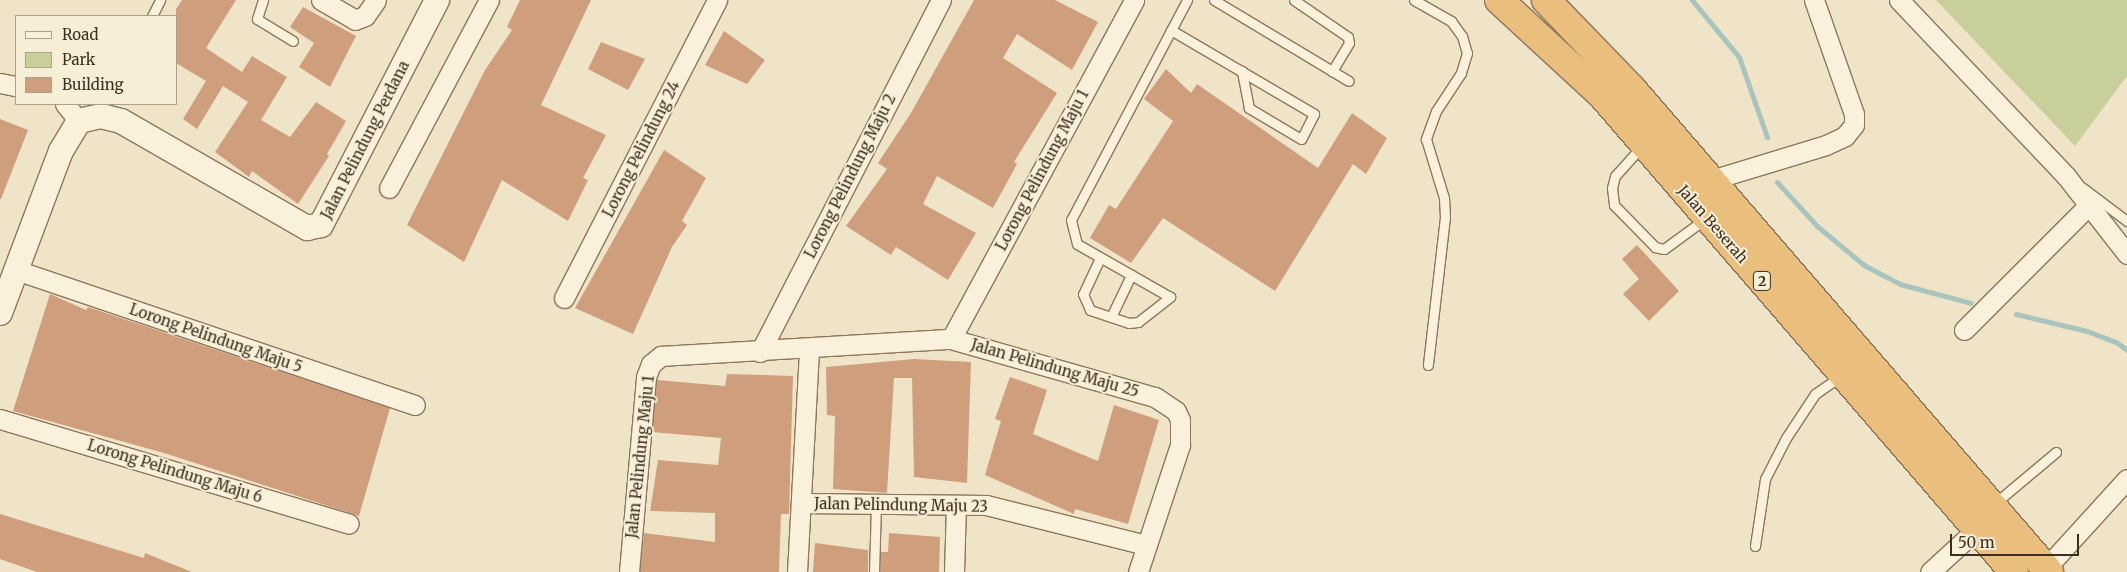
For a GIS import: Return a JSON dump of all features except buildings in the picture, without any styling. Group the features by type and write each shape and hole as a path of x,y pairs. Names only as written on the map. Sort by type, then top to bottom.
{"highway":[{"name":"Jalan Beserah","path":"1499,0 1602,95 2014,572"},
{"name":"Jalan Beserah","path":"1546,0 1632,89 2048,570"}],"street":[{"path":"320,0 355,20 365,16 376,0"},
{"name":"Jalan Pelindung Perdana","path":"88,111 121,121 307,228 314,228 326,220 438,0"},
{"path":"389,188 489,0"},
{"name":"Lorong Pelindung 24","path":"564,298 717,0"},
{"name":"Lorong Pelindung Maju 2","path":"760,352 941,0"},
{"name":"Lorong Pelindung Maju 1","path":"951,339 1134,0"},
{"path":"1711,180 1826,145 1845,136 1854,125 1854,114 1814,0"},
{"path":"1899,0 2066,176 2127,254"},
{"path":"0,83 15,86"},
{"path":"0,314 61,151 88,111"},
{"path":"1964,330 2089,205"},
{"name":"Lorong Pelindung Maju 5","path":"16,270 415,404"},
{"name":"Jalan Pelindung Maju 25","path":"760,352 951,339 1155,397 1176,411 1180,420 1180,445 1138,572"},
{"path":"797,572 809,349"},
{"name":"Jalan Pelindung Maju 1","path":"629,572 646,377 652,364 661,356 760,352"},
{"name":"Lorong Pelindung Maju 6","path":"0,419 349,524"},
{"path":"2048,570 2127,480"},
{"name":"Jalan Pelindung Maju 23","path":"801,503 956,505 1017,511 1146,545"},
{"path":"954,572 956,505"},
{"path":"1930,572 1977,529"}],"lane":[{"path":"152,15 160,0"},
{"path":"263,0 257,19 293,41"},
{"path":"1100,258 1084,294 1084,304 1090,310 1111,317 1138,322 1170,298 1077,244 1071,220 1187,0"},
{"path":"1214,0 1349,81"},
{"path":"1294,0 1348,37 1348,44 1332,71"},
{"path":"1414,0 1451,21 1462,36 1467,53 1461,73 1432,120 1426,139 1444,198 1445,217 1428,365"},
{"path":"1171,30 1242,71 1314,114 1301,139 1249,108 1242,71"},
{"path":"1644,145 1615,176 1612,188 1614,205 1655,248 1664,249 1708,218"},
{"path":"2066,176 2127,221"},
{"path":"1111,317 1131,276"},
{"path":"1755,546 1765,479 1786,438 1815,394 1844,375"},
{"path":"1992,506 2056,452"},
{"path":"874,572 876,504"}],"green space":[{"path":"1936,0 2127,0 2127,76 2075,146"}],"waterway":[{"path":"1692,0 1739,57 1767,137"},
{"path":"1777,182 1817,226 1864,265 1900,284 1971,303"},
{"path":"2016,314 2087,331 2116,342 2127,350"}]}
